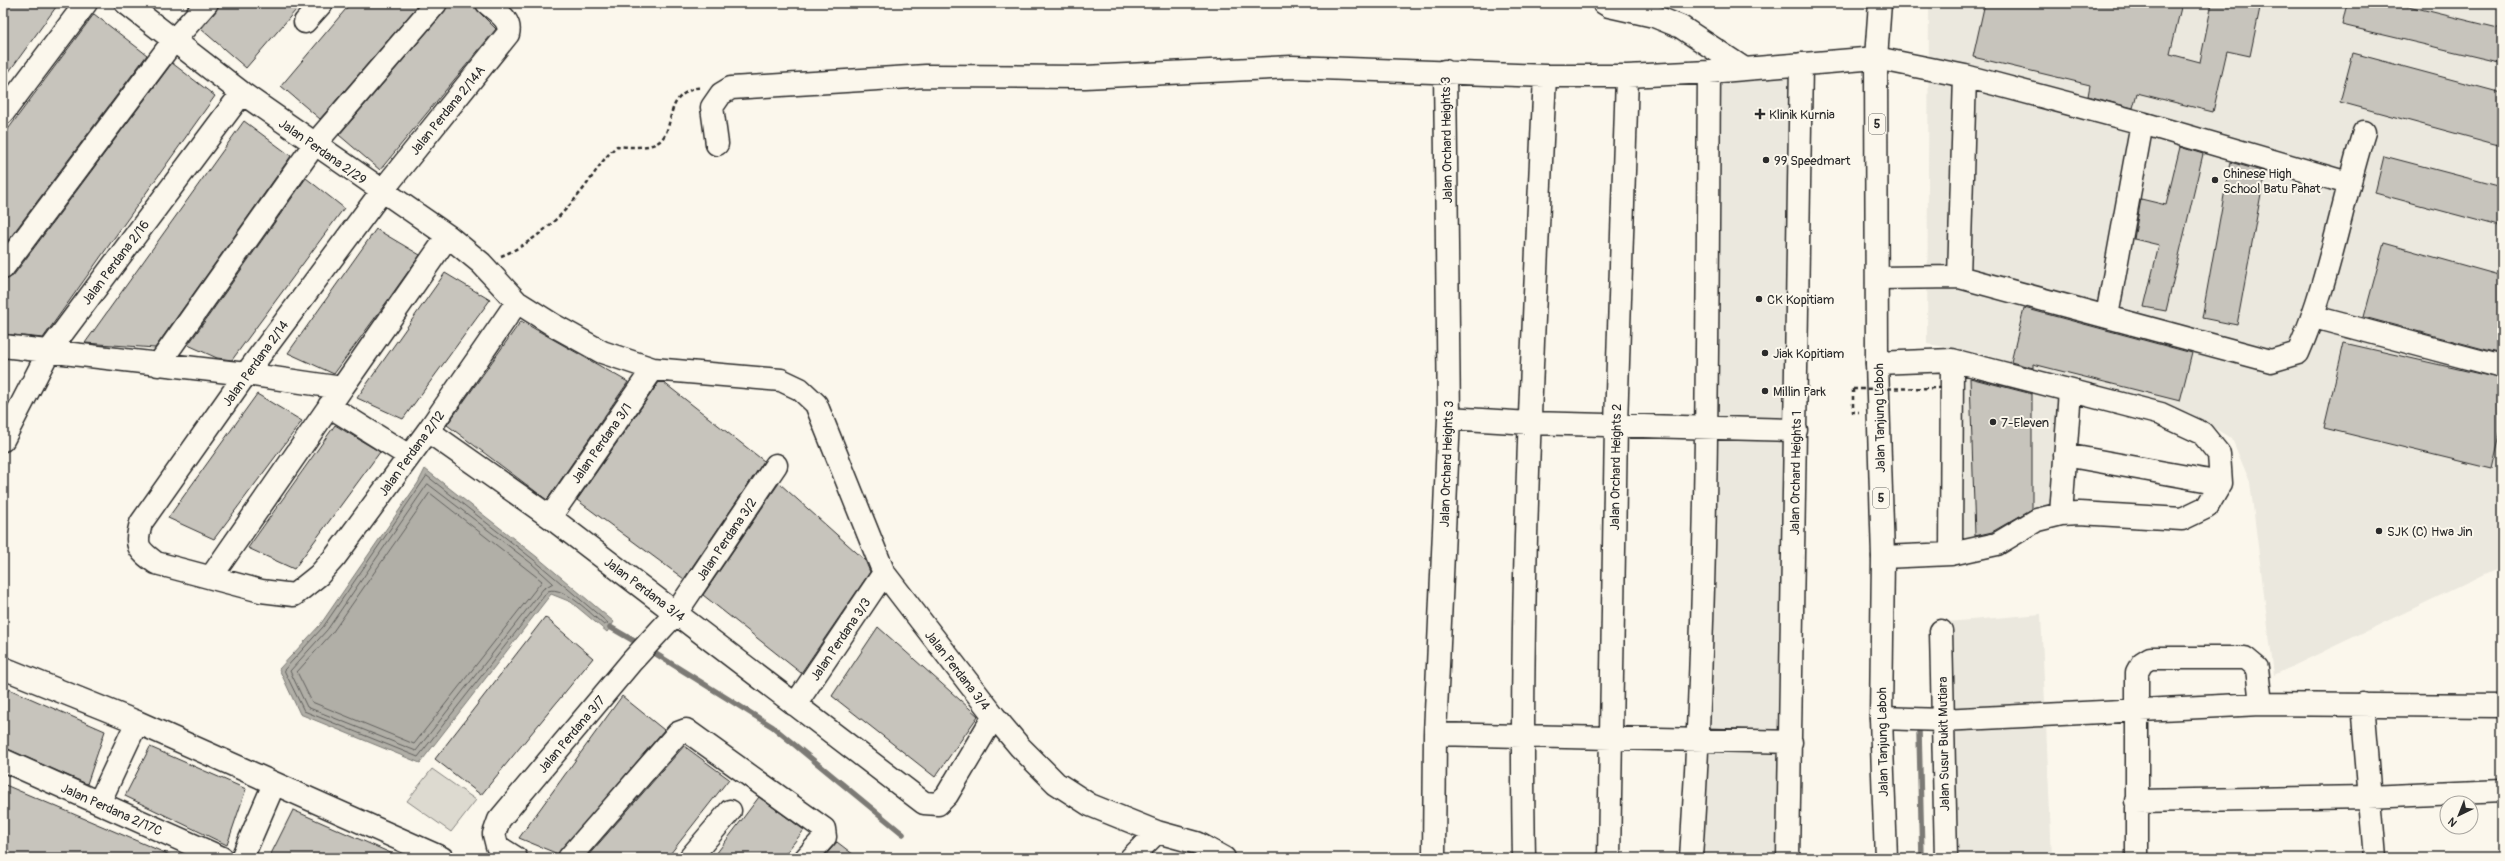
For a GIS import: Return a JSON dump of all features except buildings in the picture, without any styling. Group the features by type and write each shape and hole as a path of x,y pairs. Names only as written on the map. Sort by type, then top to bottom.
{"main road":[{"path":"3,113 86,3"},
{"name":"Jalan Perdana 2/29","path":"126,3 242,94 314,146 448,236 481,263 517,302"},
{"path":"3,268 174,40 207,3"},
{"path":"305,22 322,3"},
{"path":"158,364 314,146 436,3"},
{"name":"Jalan Perdana 2/14A","path":"382,191 508,34 509,28 507,21 488,3"},
{"path":"1604,3 1609,6 1654,16 1681,27 1743,68"},
{"name":"Jalan Tanjung Laboh","path":"1880,3 1876,58 1878,278 1877,363 1883,557 1881,718 1886,858"},
{"path":"717,144 712,107 721,94 731,88 739,87 926,76 1085,77 1292,67 1445,70 1545,76 1626,76 1709,72 1876,58 1965,76 2142,123 2348,182"},
{"name":"Jalan Orchard Heights 1","path":"1788,858 1801,64"},
{"name":"Jalan Orchard Heights 3","path":"1434,858 1435,734 1449,418 1445,70"},
{"path":"1691,858 1698,739 1706,428 1709,72"},
{"path":"1524,858 1522,736 1530,423 1545,76"},
{"name":"Jalan Orchard Heights 2","path":"1609,858 1616,425 1626,76"},
{"path":"1959,277 1965,76"},
{"name":"Jalan Perdana 2/16","path":"3,440 49,350 242,94"},
{"path":"2107,316 2142,123"},
{"path":"1878,278 1959,277 2107,316 2271,362 2298,352 2314,317 2348,182 2364,132"},
{"name":"Jalan Perdana 2/14","path":"211,577 156,563 141,552 137,540 141,523 246,374 382,191"},
{"path":"211,577 328,406 448,236"},
{"name":"Jalan Perdana 3/4","path":"428,431 550,517 924,803 938,804 947,795 994,716 884,573 816,404 800,389 781,380 653,369 602,352 555,326 517,302"},
{"name":"Jalan Perdana 2/12","path":"211,577 261,591 294,595 319,575 335,557 428,431 517,302"},
{"path":"2314,317 2502,367"},
{"path":"3,346 49,350 246,374 342,388"},
{"path":"1877,363 1952,360 2161,414 2202,433 2219,454 2221,483 2207,507 2182,519 2061,514 2037,520 1997,544 1951,554 1883,557"},
{"path":"1951,554 1952,360"},
{"name":"Jalan Perdana 3/1","path":"550,517 653,369"},
{"path":"2061,514 2070,391"},
{"path":"328,406 409,456"},
{"path":"1449,418 1530,423 1796,430"},
{"path":"2065,455 2221,483"},
{"name":"Jalan Perdana 3/2","path":"676,613 776,465"},
{"name":"Jalan Perdana 3/3","path":"795,705 884,573"},
{"name":"Jalan Perdana 3/7","path":"516,858 497,846 494,834 499,820 632,661 676,613"},
{"name":"Jalan Susur Bukit Mutiara","path":"1941,631 1946,858"},
{"path":"2137,858 2137,672 2142,663 2150,658 2245,658 2257,668 2261,704"},
{"path":"3,668 137,722 274,784 417,853 442,858"},
{"path":"1881,718 1942,720 2261,704 2502,706"},
{"path":"2362,704 2368,797 2375,858"},
{"path":"994,716 1020,747 1056,783 1090,805 1157,832 1197,843 1224,858"},
{"path":"99,803 137,722"},
{"path":"569,858 678,733 686,730 824,829 825,837 806,858"},
{"path":"1435,734 1791,742"},
{"name":"Jalan Perdana 2/17C","path":"3,760 222,858"},
{"path":"242,858 274,784"},
{"path":"2136,801 2368,797 2502,791"},
{"path":"690,858 730,810"},
{"path":"1131,858 1157,832"}],"path":[{"path":"481,263 517,249 552,223 580,194 602,159 618,146 635,148 659,142 667,131 670,114 677,98 694,87 711,90 721,94"},
{"path":"1853,412 1853,389 1943,388"}],"shaded area":[{"name":"Chinese High School Batu Pahat","path":"1929,3 2502,3 2502,566 2274,675 2250,482 2232,439 2190,413 1971,351 1927,344"},
{"path":"1808,57 1794,858 1686,858 1705,66"},
{"path":"1947,354 2066,385 2057,519 1948,559"},
{"path":"2041,614 2052,858 1939,858 1935,623"},
{"path":"432,769 476,800 451,832 407,801"}],"water":[{"path":"425,469 537,557 614,622 607,632 571,602 551,594 420,763 300,714 279,669 320,625 418,483"}],"waterway":[{"path":"610,627 641,645"},
{"path":"648,649 773,727 903,834"},
{"path":"1919,731 1922,858"}],"place":[{"name":"Klinik Kurnia","path":"1760,114"},
{"name":"99 Speedmart","path":"1766,160"},
{"name":"Chinese High School Batu Pahat","path":"2215,180"},
{"name":"CK Kopitiam","path":"1759,299"},
{"name":"Jiak Kopitiam","path":"1765,353"},
{"name":"Millin Park","path":"1765,391"},
{"name":"7-Eleven","path":"1993,422"},
{"name":"SJK (C) Hwa Jin","path":"2379,531"}]}
